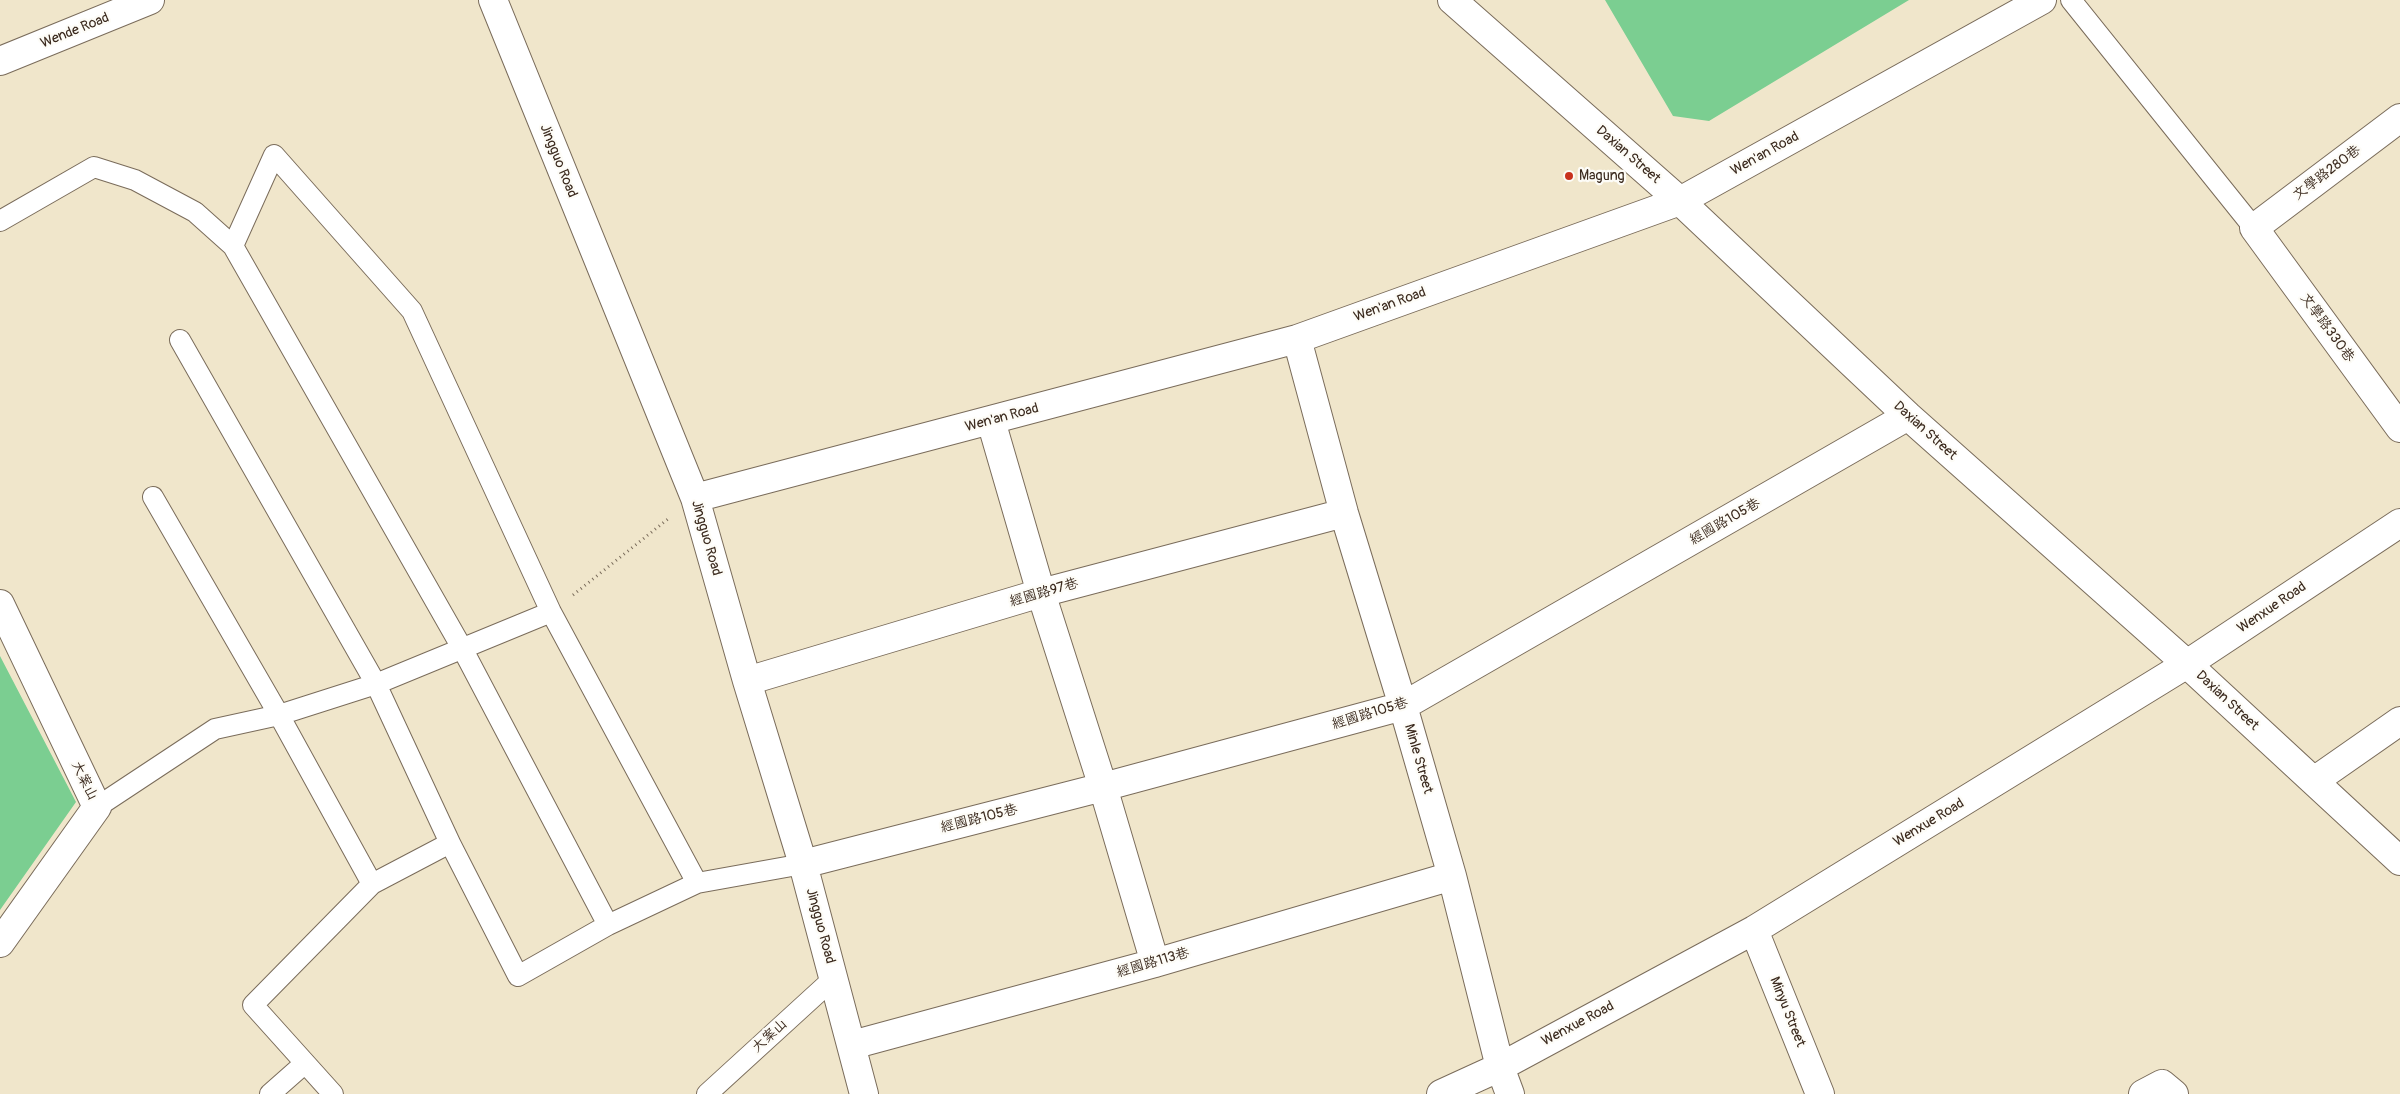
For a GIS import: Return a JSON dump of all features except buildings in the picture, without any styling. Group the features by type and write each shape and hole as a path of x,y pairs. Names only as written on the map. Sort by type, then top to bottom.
{"street":[{"name":"Wende Road","path":"0,62 150,0"},
{"name":"Jingguo Road","path":"493,0 695,498 747,681 803,864 864,1094"},
{"name":"Daxian Street","path":"1452,0 1680,201 1908,416 2187,664 2400,861"},
{"name":"Wen'an Road","path":"695,498 1297,339 1680,201 2042,0"},
{"name":"文學路280巷","path":"2254,228 2400,118"},
{"name":"文學路330巷","path":"2254,228 2400,428"},
{"name":"Minle Street","path":"1297,339 1344,513 1403,706 1452,876 1500,1067 1510,1094"},
{"name":"經國路105巷","path":"803,864 1103,787 1403,706 1908,416"},
{"path":"991,421 1041,593 1103,787 1156,963"},
{"name":"經國路97巷","path":"747,681 1041,593 1344,513"},
{"name":"Wenxue Road","path":"1441,1094 1500,1067 1754,930 2187,664 2400,523"},
{"name":"大案山","path":"0,604 97,806 0,942"},
{"path":"2314,781 2400,721"},
{"name":"經國路113巷","path":"852,1045 1156,963 1452,876"},
{"name":"Minyu Street","path":"1754,930 1820,1094"},
{"path":"2143,1094 2162,1084 2174,1094"}],"lane":[{"path":"2070,0 2254,228"},
{"path":"233,246 274,155 412,311 551,612 697,883"},
{"path":"0,221 94,167 135,180 195,212 233,246 462,648 608,925"},
{"path":"180,340 376,684 450,843 518,976 608,925 697,883 803,864"},
{"path":"153,497 279,715 372,884"},
{"path":"97,806 215,729 279,715 376,684 551,612"},
{"path":"333,1094 304,1064 253,1005 372,884 450,843"},
{"name":"大案山","path":"707,1094 834,978"},
{"path":"270,1094 304,1064"}],"path":[{"path":"551,612 695,498"}],"green space":[{"path":"1605,0 1909,0 1709,121 1673,116"},
{"path":"0,656 76,802 0,910"}],"place":[{"name":"Magung","path":"1569,176"}]}
